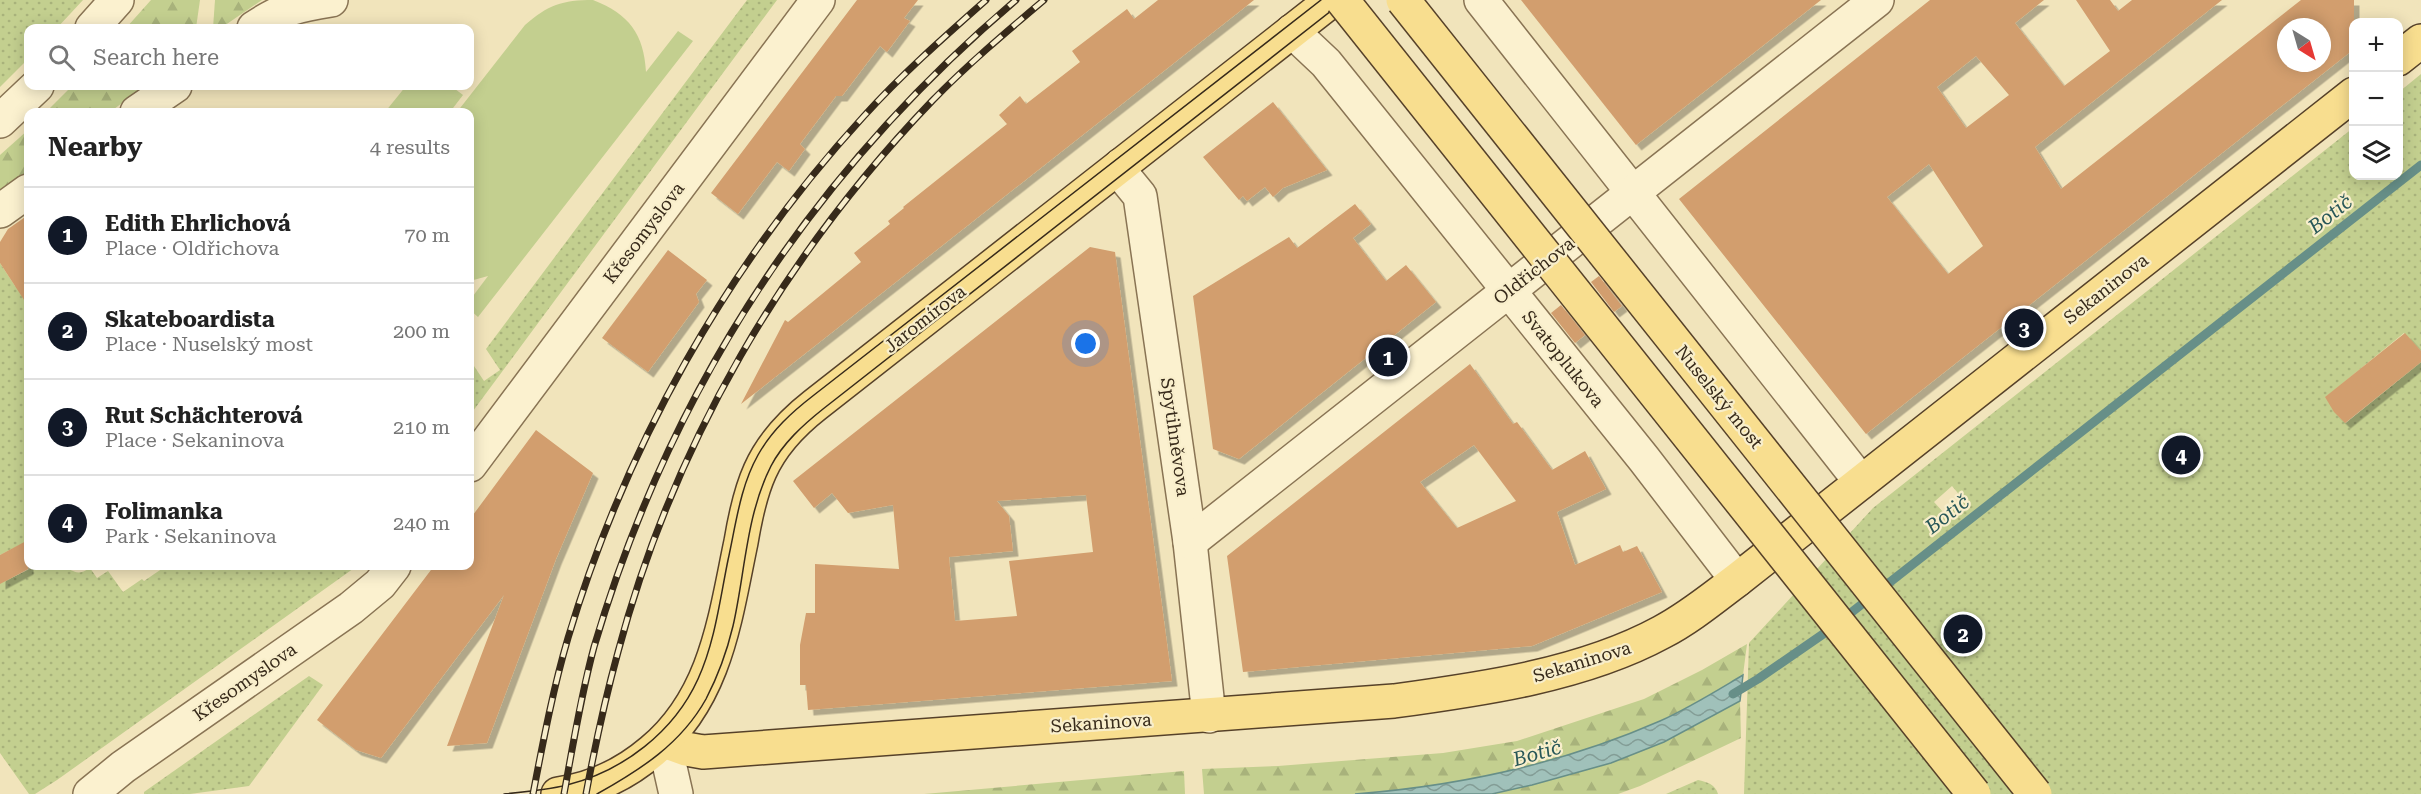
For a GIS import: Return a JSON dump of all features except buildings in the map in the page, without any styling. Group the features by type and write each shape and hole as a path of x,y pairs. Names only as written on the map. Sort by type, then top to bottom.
{"main road":[{"name":"Jaromírova","path":"664,741 697,698 712,666 754,486 778,441 801,416 1332,0"},
{"path":"1342,0 1974,794"},
{"name":"Nuselský most","path":"1403,0 2035,794"},
{"path":"2403,55 2421,41"},
{"name":"Sekaninova","path":"664,741 703,752 1394,701 1498,686 1611,656 1684,619 1737,580 2349,98"},
{"path":"558,794 590,787 618,775 664,741"}],"street":[{"path":"96,24 117,0"},
{"path":"260,24 296,5 331,0"},
{"name":"Křesomyslova","path":"474,460 818,0"},
{"path":"1481,0 1861,482"},
{"name":"Oldřichova","path":"1190,542 1876,0"},
{"name":"Svatoplukova","path":"1292,31 1326,63 1737,580"},
{"path":"0,121 32,90"},
{"path":"143,108 169,90"},
{"name":"Spytihněvova","path":"1121,165 1122,174 1140,196 1190,542 1209,716"},
{"path":"0,212 24,194"},
{"name":"Křesomyslova","path":"90,794 123,767 351,608 380,584 391,570"},
{"path":"664,741 676,794"}],"green space":[{"path":"0,0 83,0 61,24 24,24 24,63 0,87"},
{"path":"151,0 200,0 197,24 130,24"},
{"path":"215,0 262,0 227,24 213,24"},
{"path":"593,0 625,19 638,36 645,59 646,72 678,31 693,41 478,317 474,314 474,295 488,276 474,280 474,108 460,108 525,25 548,8 573,1"},
{"path":"747,0 777,0 474,410 474,366 484,381 500,370 486,349"},
{"path":"2421,74 2421,351 2404,333 2326,397 2346,423 2421,362 2421,794 1744,794 1749,643 1873,508 2349,131 2349,180 2403,180 2403,89","holes":["1952,486 1962,498 1944,513 1934,502"]},
{"path":"68,90 140,90 115,108 50,108"},
{"path":"403,90 456,90 463,95 453,108 388,108"},
{"path":"24,134 24,178 0,197 0,155"},
{"path":"0,263 15,286 24,282 24,543 0,555"},
{"path":"28,570 78,572 91,570 97,578 108,571 123,592 160,570 351,570 35,794 29,794 0,753 0,572 5,581"},
{"path":"1747,644 1743,675 1713,693 1660,721 1550,760 1470,780 1392,792 1204,794 1202,769 1278,766 1443,753 1517,741 1644,699"},
{"path":"309,676 323,685 249,786 190,794 144,794 144,792"},
{"path":"1740,701 1741,738 1640,786 1618,794 1492,794 1611,763 1664,742"},
{"path":"1184,771 1185,794 924,794"},
{"path":"1698,780 1713,786 1718,794 1666,794"}],"water":[{"path":"1743,675 1740,701 1664,742 1611,763 1492,794 1355,794 1472,778 1511,770 1586,749 1671,716"}],"waterway":[{"name":"Botič","path":"1733,694 1829,630 2421,165"}],"tram line":[{"path":"504,794 567,785 608,770 644,747 675,716 698,679 709,650 739,506 747,480 758,455 790,415 1321,0"},
{"path":"597,794 644,765 672,743 696,715 706,699 731,635 756,504 771,466 794,435 823,409 1345,0"}],"railway":[{"path":"533,794 563,657 592,566 619,496 686,360 725,296 768,233 814,173 893,86 986,0"},
{"path":"564,794 589,665 626,553 663,462 707,375 757,292 813,213 875,138 942,67 1016,0"},
{"path":"586,794 609,687 641,575 669,500 702,427 740,357 782,288 828,223 878,160 945,88 1044,0"}],"place":[{"name":"Rut Schӓchterová","path":"2024,328"},
{"name":"Edith Ehrlichová","path":"1388,357"},
{"name":"Folimanka","path":"2181,455"},
{"name":"Skateboardista","path":"1963,634"}]}
